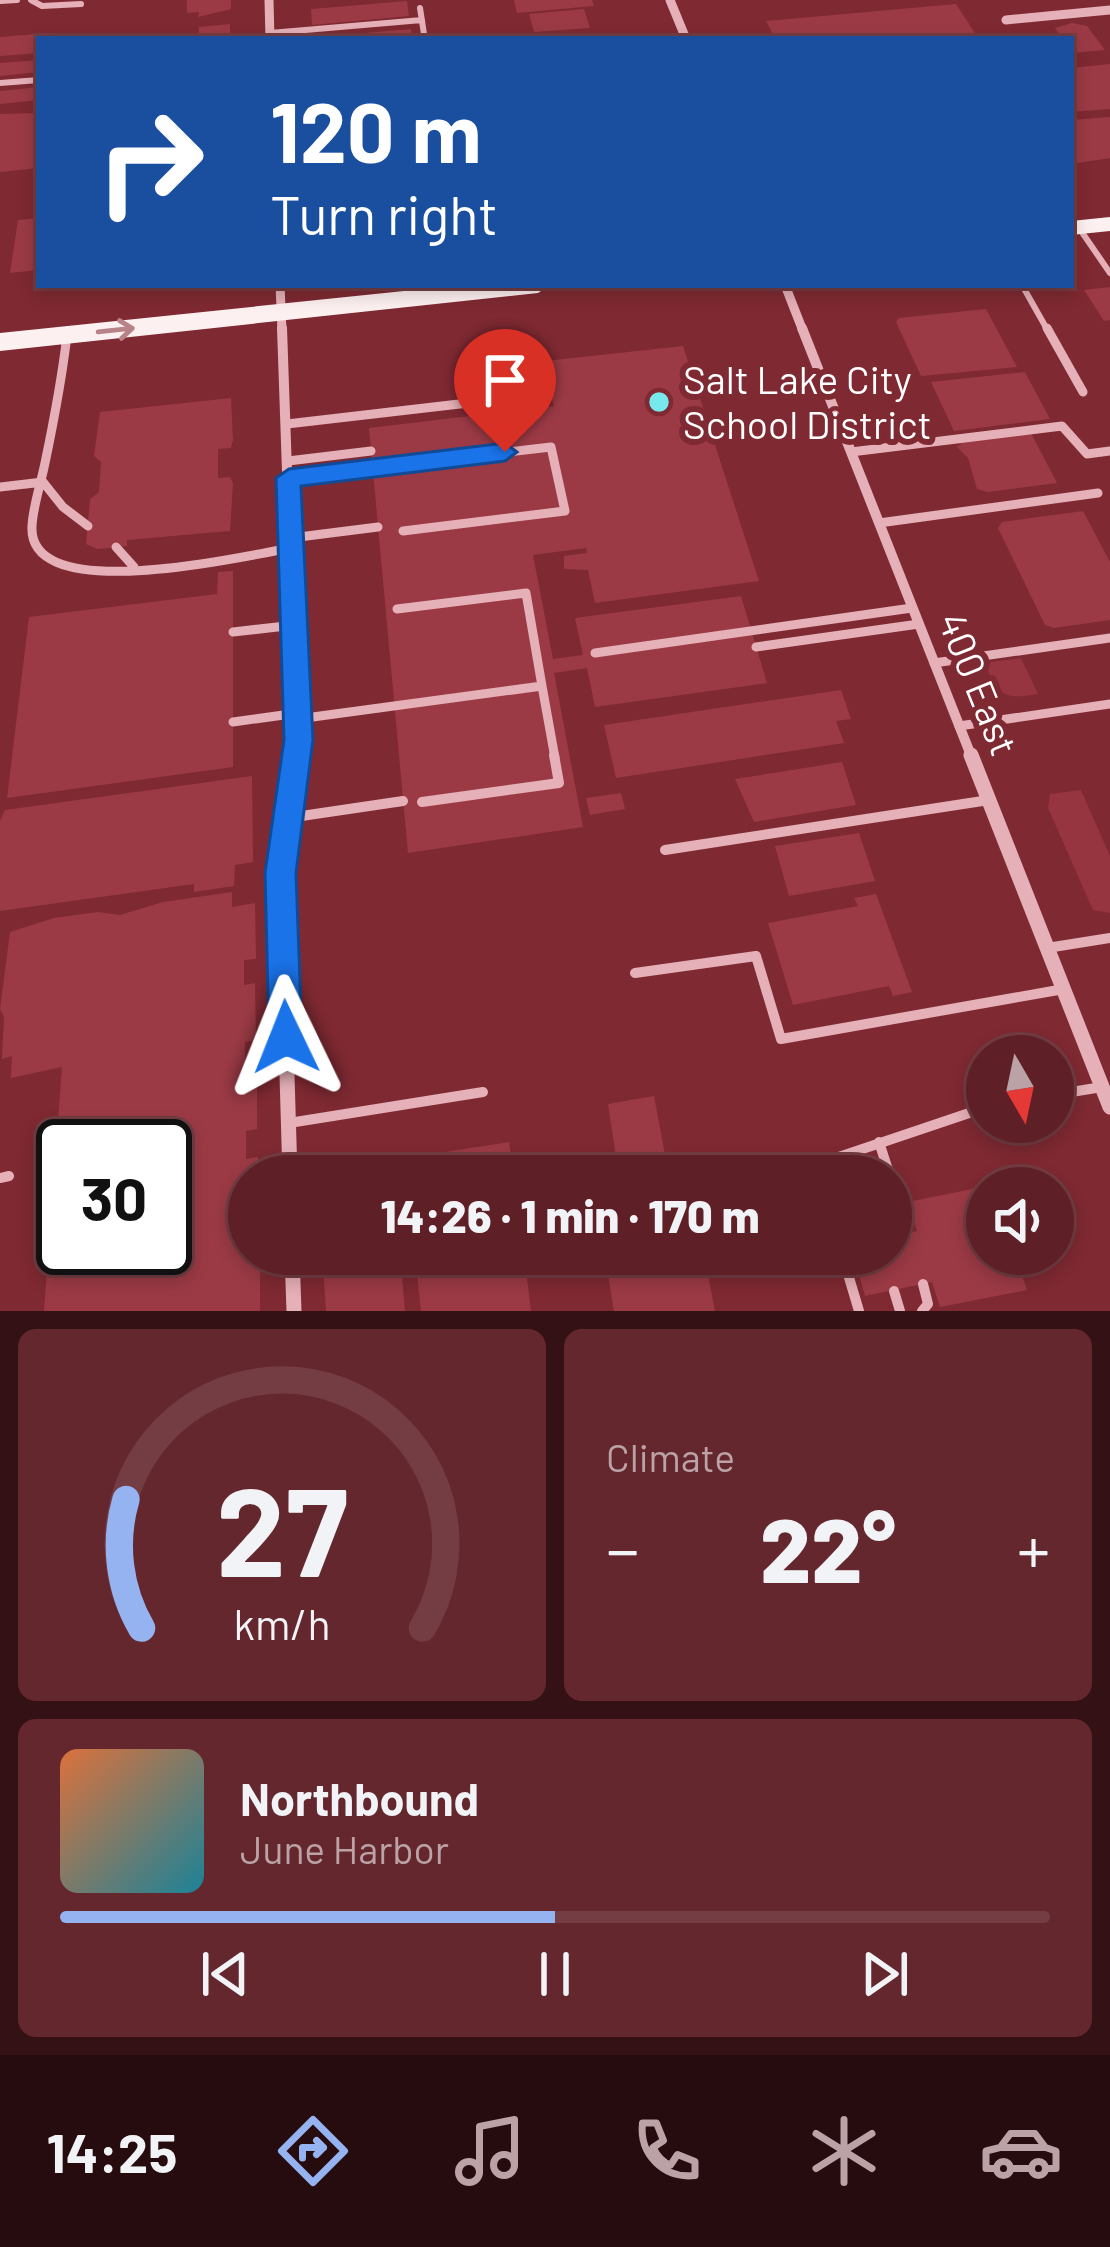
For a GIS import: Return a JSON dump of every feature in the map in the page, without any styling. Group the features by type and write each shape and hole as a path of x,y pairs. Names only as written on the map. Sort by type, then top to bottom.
{"main road":[{"path":"1075,228 1110,224"},
{"path":"0,342 510,288"}],"street":[{"path":"268,0 270,36"},
{"path":"670,0 685,36"},
{"path":"1006,20 1110,10"},
{"path":"280,288 298,716 281,873 290,1155"},
{"name":"400 East","path":"786,288 1110,1107"},
{"path":"293,1275 294,1311"}],"lane":[{"path":"0,1 17,0"},
{"path":"31,0 42,6 81,4"},
{"path":"420,8 424,34"},
{"path":"270,36 422,20"},
{"path":"0,83 36,80"},
{"path":"1075,228 1110,273"},
{"path":"1024,288 1083,392"},
{"path":"67,335 44,482 31,529 34,548 61,568 134,567 378,527"},
{"path":"286,424 511,398"},
{"path":"851,452 1062,426 1087,454 1110,451"},
{"path":"289,478 551,447 565,511 403,531"},
{"path":"288,461 371,451"},
{"path":"0,487 44,482"},
{"path":"44,482 63,507 88,526"},
{"path":"879,523 1098,493"},
{"path":"116,547 134,567"},
{"path":"398,609 526,593 559,783 422,802"},
{"path":"595,653 912,608"},
{"path":"756,647 919,624"},
{"path":"233,632 295,625"},
{"path":"934,663 1110,638"},
{"path":"232,722 542,686"},
{"path":"959,726 1110,704"},
{"path":"665,850 988,800"},
{"path":"288,818 403,801"},
{"path":"1047,948 1110,938"},
{"path":"635,973 756,956 781,1039 1064,989"},
{"path":"1074,1092 1102,1087"},
{"path":"289,1123 483,1092"},
{"path":"854,1154 966,1114"},
{"path":"879,1142 883,1155"},
{"path":"848,1275 859,1311"},
{"path":"922,1284 928,1304 922,1311"},
{"path":"893,1291 899,1311"}],"shaded area":[{"path":"1021,658 1038,694 1006,694 987,669 991,662"},
{"path":"1081,790 1110,856 1110,913 1093,910 1048,808 1050,794"}],"building":[{"path":"187,0 231,0 231,9 198,17 199,12 187,13"},
{"path":"514,0 592,0 594,6 517,13"},
{"path":"407,1 409,16 312,25 311,9"},
{"path":"956,4 977,36 774,36 766,21"},
{"path":"584,9 590,28 534,32 529,14"},
{"path":"1072,23 1087,26 1105,50 1074,53 1074,36 1061,36 1055,28"},
{"path":"230,24 230,36 198,36 199,27"},
{"path":"411,29 412,36 328,36"},
{"path":"49,33 36,36 36,53 0,56 0,37"},
{"path":"36,60 36,72 0,76 0,63"},
{"path":"1110,64 1110,109 1074,112 1074,68"},
{"path":"36,87 36,100 0,104 0,91"},
{"path":"36,113 36,168 0,172 0,114"},
{"path":"1110,117 1110,158 1074,164 1074,120"},
{"path":"36,218 36,270 10,273 18,220"},
{"path":"1110,287 1110,320 1104,321 1084,290"},
{"path":"986,309 1017,367 921,376 896,322 899,318"},
{"path":"683,346 759,581 595,603 588,570 564,569 564,556 587,553 586,548 533,555 553,659 583,655 575,618 741,596 767,683 595,707 587,668 554,673 583,827 408,853 369,428 554,406 552,400 530,400 527,391 551,386 545,361"},
{"path":"1025,372 1050,419 954,431 931,382"},
{"path":"231,398 231,448 218,449 218,478 230,477 233,483 230,531 127,540 127,546 97,549 86,544 90,499 99,492 101,462 94,456 100,412"},
{"path":"1031,433 1057,483 988,492 977,489 968,458 957,447 963,442"},
{"path":"1083,511 1110,562 1110,620 1054,628 1045,625 998,528 1002,522"},
{"path":"233,571 233,767 7,798 29,617 217,594 218,572"},
{"path":"841,690 851,719 836,721 844,743 616,778 604,725"},
{"path":"842,762 856,805 754,822 735,779"},
{"path":"252,776 253,862 235,865 234,886 194,892 194,884 0,911 0,821 5,810"},
{"path":"621,793 625,809 590,815 586,798"},
{"path":"859,833 875,881 789,896 775,846"},
{"path":"232,892 232,907 255,903 256,959 244,960 244,985 255,983 256,1041 245,1042 245,1069 257,1067 257,1129 246,1131 246,1155 228,1155 228,1275 260,1275 260,1311 44,1311 47,1275 192,1275 192,1119 58,1119 62,1067 11,1078 12,1056 2,1059 4,1017 0,1009 10,932 54,918 98,912 120,915 163,902"},
{"path":"876,894 912,992 893,996 889,986 793,1005 768,923 858,906 854,898"},
{"path":"654,1096 665,1155 616,1155 608,1104"},
{"path":"509,1142 511,1155 426,1155"},
{"path":"966,1190 966,1275 1022,1275 1027,1290 940,1307 932,1282 865,1296 859,1275 912,1275 912,1232 917,1231 912,1201"},
{"path":"324,1275 402,1275 405,1311 326,1311"},
{"path":"417,1275 527,1275 531,1311 421,1311"},
{"path":"608,1275 708,1275 715,1311 614,1311"}],"place":[{"name":"Salt Lake City School District","path":"659,402"}],"route":[{"path":"286,1037 281,873 299,740 289,478 505,452"}]}
